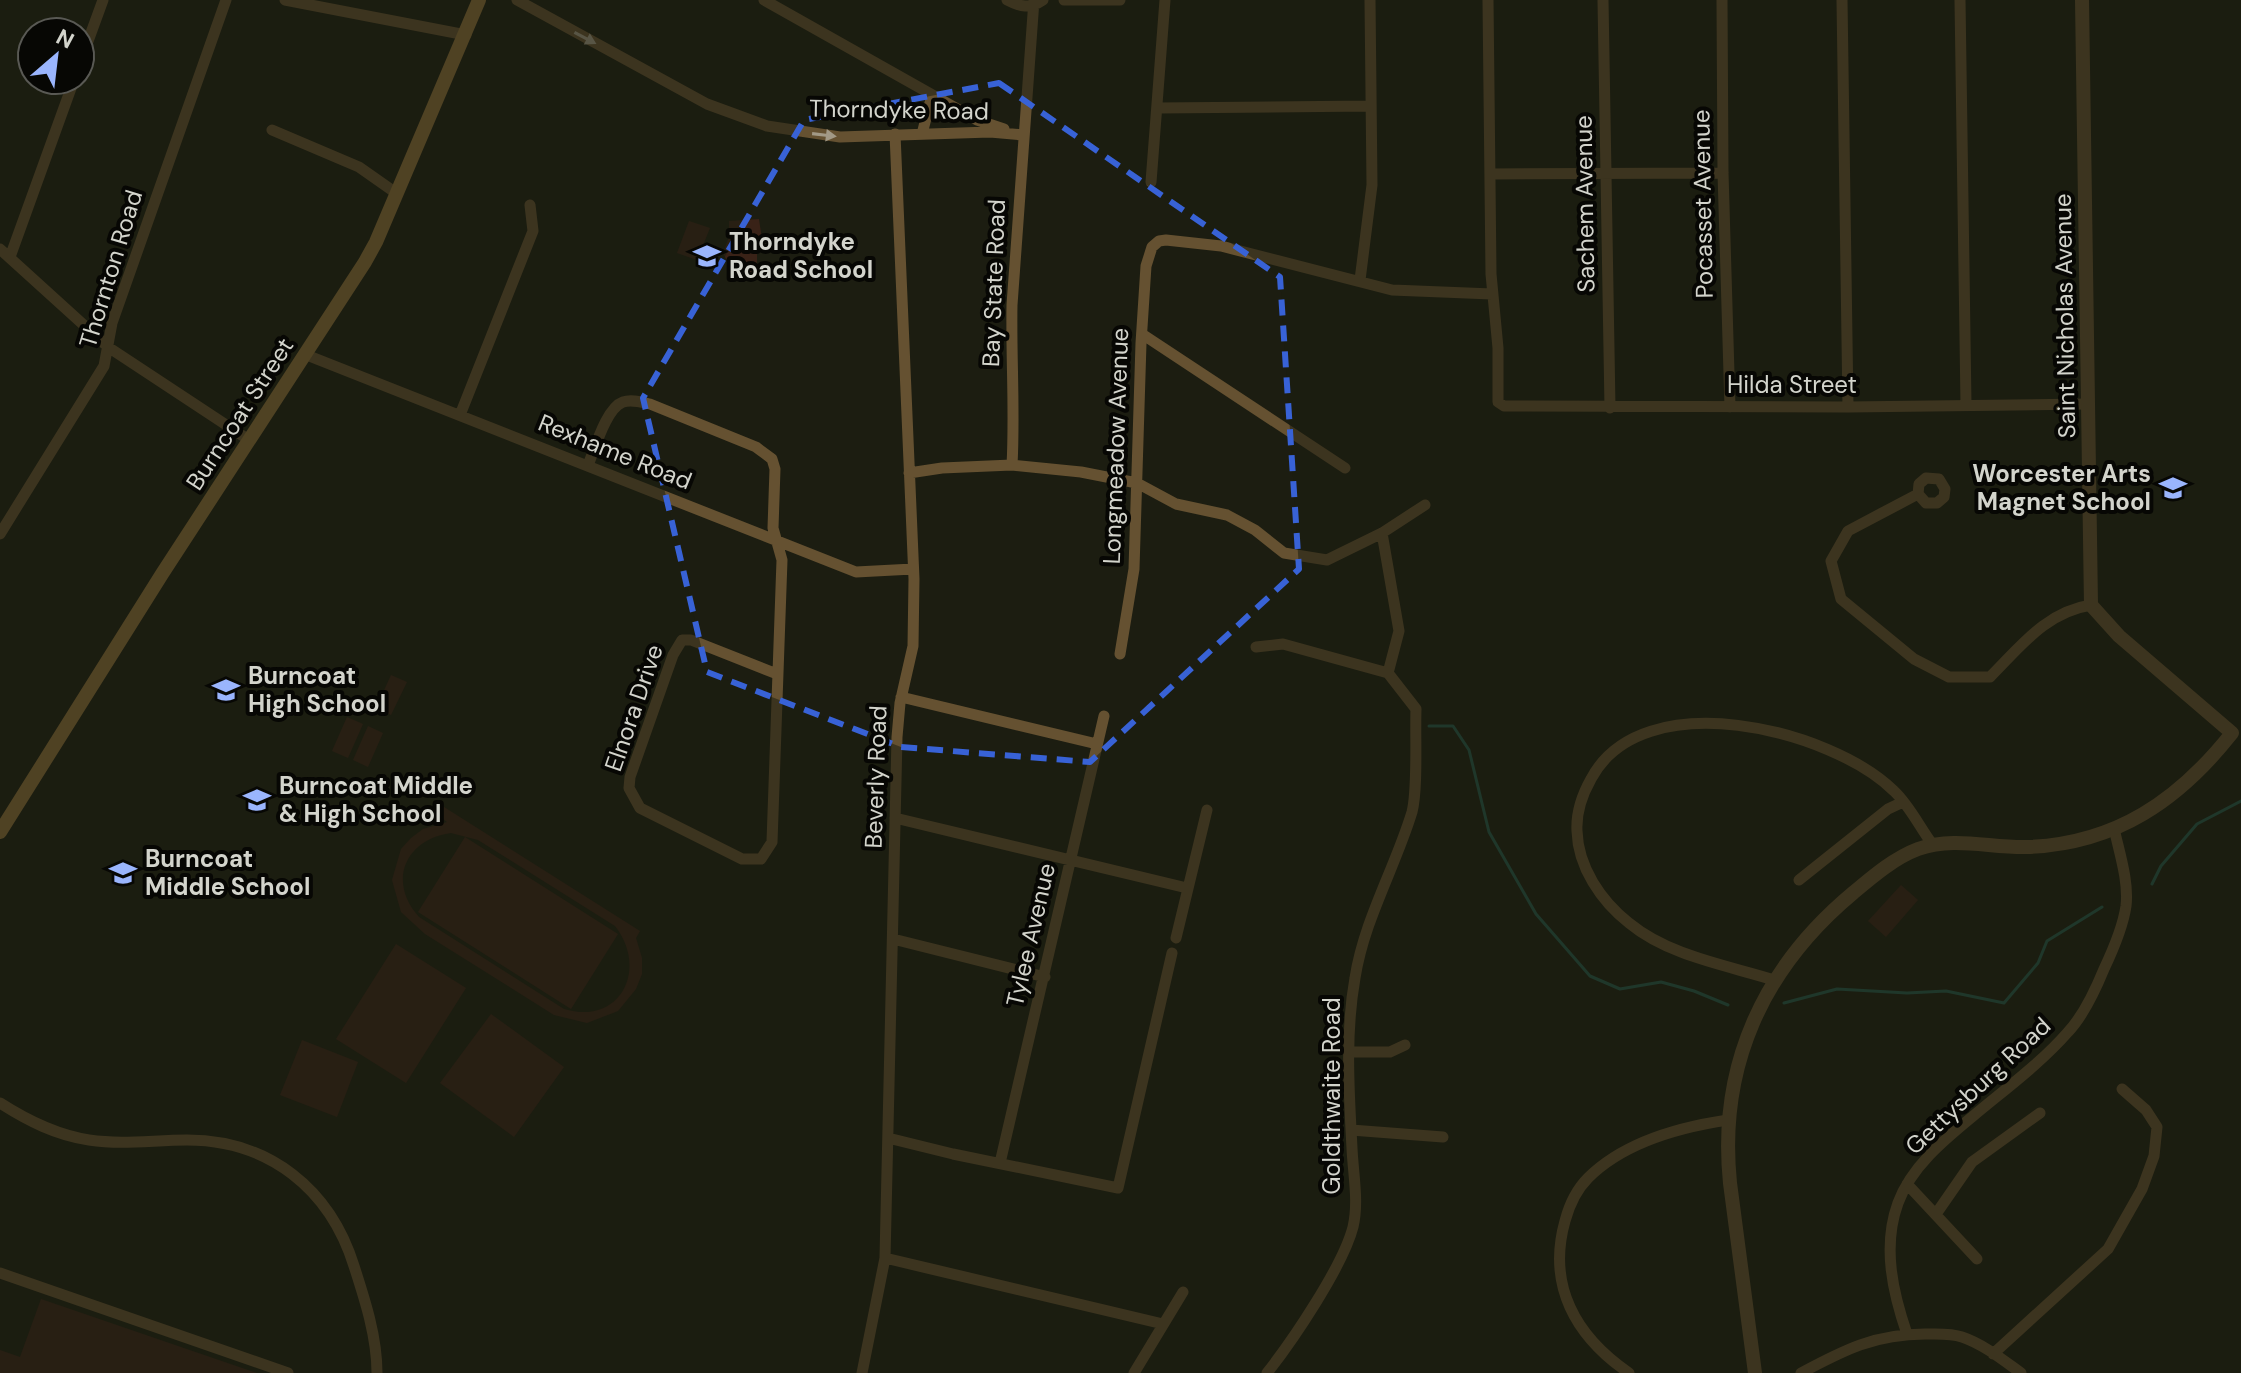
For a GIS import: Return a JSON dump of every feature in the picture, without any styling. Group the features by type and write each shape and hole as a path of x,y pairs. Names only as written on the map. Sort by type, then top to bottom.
{"main road":[{"name":"Burncoat Street","path":"0,832 365,262 479,0"}],"street":[{"path":"96,19 103,0"},
{"name":"Thornton Road","path":"0,534 104,366 112,323 226,0"},
{"path":"285,0 466,35"},
{"name":"Thorndyke Road","path":"517,0 707,104 767,126 840,137 990,132 1023,135"},
{"path":"764,0 977,120 1023,135"},
{"path":"1007,0 1018,6 1036,2"},
{"path":"1064,0 1120,0"},
{"path":"1151,182 1165,0"},
{"path":"1370,0 1371,199 1360,280 1403,291 1492,294 1488,0"},
{"name":"Sachem Avenue","path":"1603,0 1610,408"},
{"name":"Pocasset Avenue","path":"1722,0 1723,173 1730,407"},
{"path":"1842,0 1848,407"},
{"path":"1960,0 1966,405"},
{"name":"Saint Nicholas Avenue","path":"2082,0 2091,605"},
{"name":"Bay State Road","path":"1012,465 1015,408 1012,305 1023,135 1036,2"},
{"path":"922,134 932,95"},
{"path":"10,257 68,96"},
{"path":"1158,108 1371,106"},
{"path":"272,130 359,167 396,193"},
{"name":"Beverly Road","path":"862,1373 885,1258 895,818 901,697 913,646 913,569 895,134"},
{"path":"1492,174 1723,173"},
{"path":"460,415 533,231 530,205"},
{"name":"Longmeadow Avenue","path":"1120,654 1134,569 1142,334 1146,266 1152,247 1166,240 1221,246 1360,280"},
{"path":"0,249 108,347 249,440"},
{"name":"Hilda Street","path":"1492,294 1498,348 1498,402 1504,406 2088,404"},
{"path":"1142,334 1345,468"},
{"name":"Rexhame Road","path":"304,354 856,572 913,569"},
{"name":"Elnora Drive","path":"588,465 609,414 624,401 650,404 756,447 772,459 775,469 773,528 782,560 773,831 768,852 761,859 742,859 640,808 629,788 630,777 671,661 682,640 691,640 777,674"},
{"path":"909,473 942,468 1012,465 1081,472 1137,483 1176,504 1227,515 1255,530 1284,553 1327,560 1382,533 1425,505"},
{"path":"1755,1373 1730,1183 1728,1120 1742,1049 1774,980 1839,905 1898,859 1933,845 1961,842 2012,846 2059,844 2114,828 2176,792 2236,736 2106,624 2091,605 2051,617 1990,677 1949,677 1914,659 1841,599 1831,561 1848,531 1918,494"},
{"path":"1256,647 1283,644 1388,673 1399,631 1382,533"},
{"name":"Goldthwaite Road","path":"1267,1373 1302,1323 1335,1267 1354,1225 1350,1013 1362,941 1413,808 1416,709 1388,673"},
{"path":"901,697 1097,744"},
{"name":"Tylee Avenue","path":"1000,1163 1104,716"},
{"path":"1774,980 1660,943 1628,923 1613,908 1585,868 1578,849 1578,814 1595,770 1615,750 1653,730 1690,724 1729,725 1789,735 1839,755 1875,775 1903,802 1933,845"},
{"path":"1799,880 1888,809 1903,802"},
{"path":"1176,938 1207,810"},
{"path":"895,818 1187,888"},
{"name":"Gettysburg Road","path":"1907,1334 1892,1277 1890,1247 1895,1212 1907,1184 1945,1139 2045,1055 2079,1018 2112,953 2126,904 2114,828"},
{"path":"893,939 1045,977"},
{"path":"888,1138 1118,1188 1172,953"},
{"path":"1350,1052 1390,1052 1405,1045"},
{"path":"1993,1354 2108,1249 2142,1189 2154,1156 2157,1127 2146,1110 2122,1089"},
{"path":"0,1103 31,1121 65,1135 131,1144 187,1140 217,1143 258,1155 294,1173 325,1207 350,1251 376,1348 377,1373"},
{"path":"1936,1214 1972,1162 2040,1113"},
{"path":"1629,1373 1577,1323 1564,1297 1558,1252 1567,1213 1581,1186 1616,1157 1682,1129 1728,1120"},
{"path":"1351,1130 1443,1137"},
{"path":"1907,1184 1977,1259"},
{"path":"885,1258 1163,1324"},
{"path":"0,1273 288,1373"},
{"path":"1134,1373 1183,1292"},
{"path":"1801,1373 1849,1348 1885,1336 1907,1334 1961,1337 2021,1373"}],"highlighted area":[{"path":"999,83 1280,277 1299,569 1090,762 901,747 707,672 643,398 804,120"}],"shaded area":[{"path":"759,219 763,246 757,253 757,272 744,278 741,269 726,259 723,253 729,237 729,221"},
{"path":"689,221 710,228 697,260 677,253"},
{"path":"391,675 407,682 391,715 376,708"},
{"path":"347,717 363,724 348,758 332,751"},
{"path":"368,726 383,733 368,767 353,760"},
{"path":"444,807 640,931 636,938 642,958 642,974 636,989 618,1011 587,1023 554,1015 425,934 401,912 392,880 401,849 423,829 447,822 438,815","holes":["451,833 478,840 615,926 625,943 629,976 614,1002 584,1012 564,1009 419,917 409,904 404,890 403,877 412,853 435,837"]},
{"path":"465,837 618,934 571,1009 418,912"},
{"path":"1901,885 1918,900 1886,937 1868,921"},
{"path":"396,944 466,988 406,1083 336,1039"},
{"path":"491,1014 564,1067 514,1137 440,1083"},
{"path":"302,1040 358,1062 337,1117 280,1095"},
{"path":"41,1299 257,1373 0,1373 0,1350 20,1357"}],"waterway":[{"path":"1429,726 1453,726 1469,750 1489,832 1536,914 1590,976 1620,989 1661,982 1728,1005"},
{"path":"2152,884 2161,866 2197,824 2241,801"},
{"path":"1784,1003 1837,989 1907,993 1946,991 2004,1003 2038,963 2047,941 2102,907"}],"place":[{"name":"Thorndyke Road School","path":"707,256"},
{"name":"Worcester Arts Magnet School","path":"2173,488"},
{"name":"Burncoat High School","path":"226,690"},
{"name":"Burncoat Middle & High School","path":"257,800"},
{"name":"Burncoat Middle School","path":"123,873"}]}
